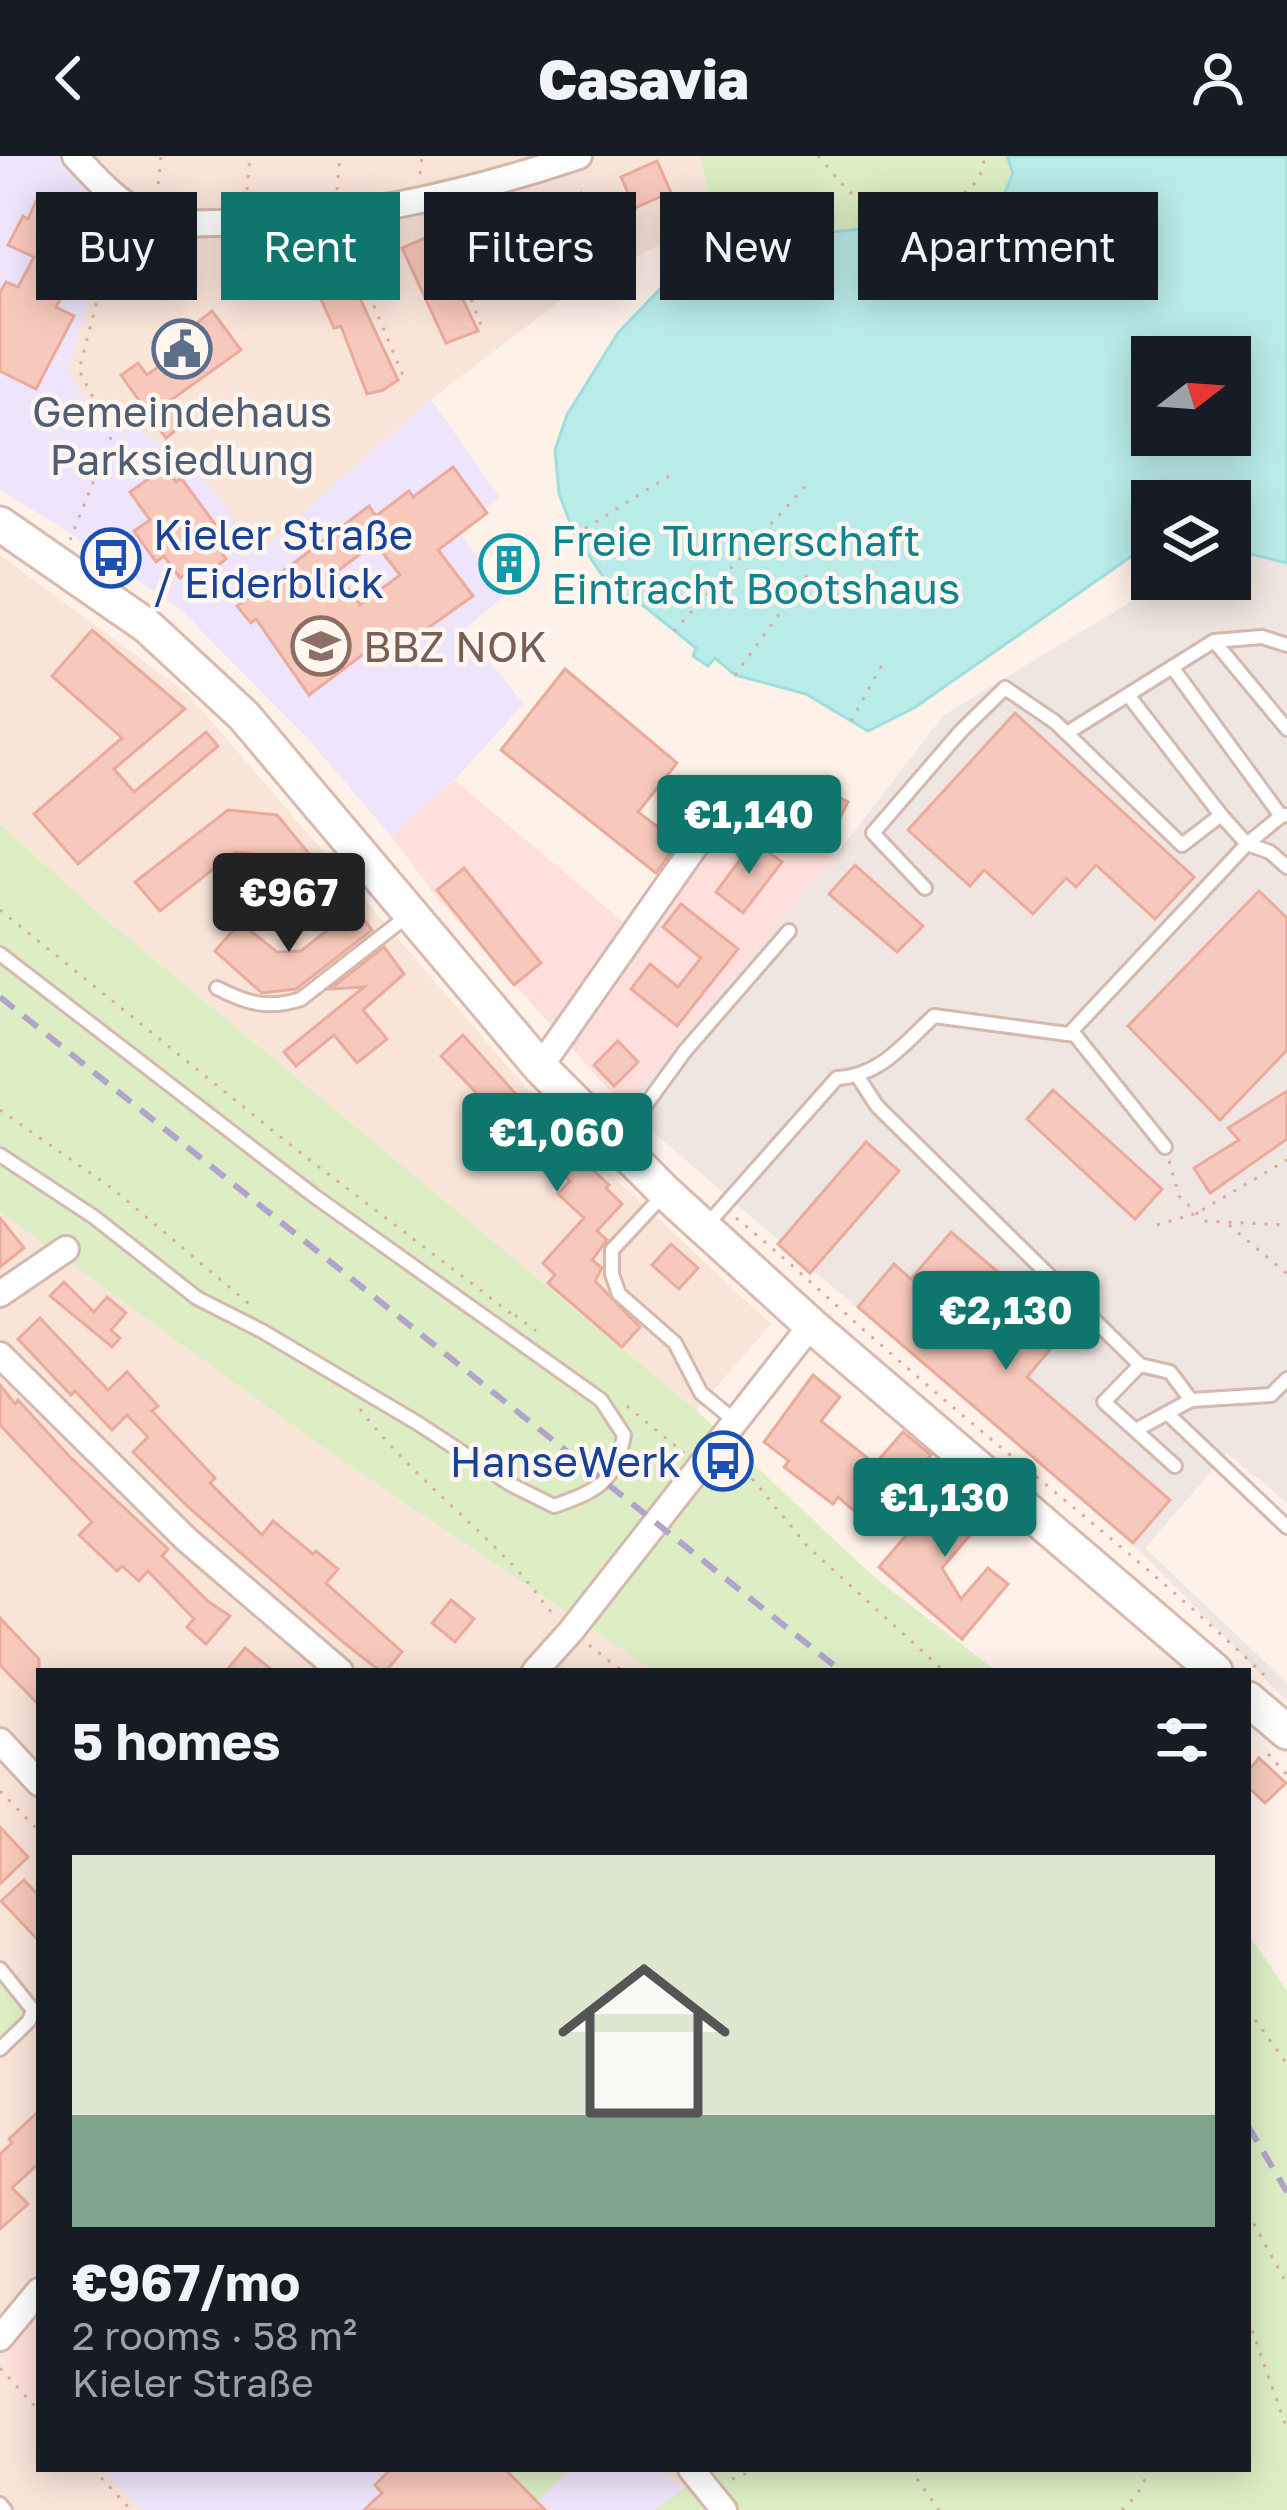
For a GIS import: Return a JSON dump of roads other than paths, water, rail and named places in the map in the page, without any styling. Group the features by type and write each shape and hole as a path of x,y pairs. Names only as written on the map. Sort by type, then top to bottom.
{"main road":[{"path":"0,524 147,626 244,716 540,1067 665,1192 811,1325 1211,1668"},
{"path":"1251,1702 1287,1732"}],"street":[{"path":"75,156 122,204 155,219 244,223 431,197 579,156"},
{"path":"540,1067 717,815"},
{"path":"0,1294 66,1249"},
{"path":"538,1668 572,1631 811,1325"},
{"path":"0,1355 187,1540 336,1668"},
{"path":"3,1750 36,1780"},
{"path":"0,2338 36,2295"},
{"path":"700,2478 724,2510"}],"lane":[{"path":"1067,733 1214,641 1262,637 1287,645"},
{"path":"1214,641 1287,729"},
{"path":"1069,1034 1247,844 1284,816 1172,667"},
{"path":"925,888 873,833 1005,688 1067,733 1182,845 1220,815"},
{"path":"1128,695 1220,815 1247,844 1270,852 1287,867"},
{"path":"217,988 249,1005 301,1000 410,913"},
{"path":"618,1144 685,1051 789,931"},
{"path":"0,954 313,1195 601,1400 624,1435 619,1464 593,1492 554,1506 197,1298 94,1217 0,1155"},
{"path":"704,1228 837,1078 858,1077 884,1064 934,1016 1075,1035 1165,1147"},
{"path":"858,1077 877,1106 1140,1365 1170,1372 1191,1400"},
{"path":"665,1192 612,1250 612,1274 619,1294 675,1343 728,1431"},
{"path":"1140,1365 1104,1402 1175,1466"},
{"path":"1136,1430 1191,1400 1271,1396 1287,1379"},
{"path":"1168,1414 1287,1527"},
{"path":"0,1969 33,2010 0,2049"}],"water":[{"path":"1007,156 1287,156 1287,563 1251,554 1251,480 1131,480 1131,557 914,708 868,731 806,694 735,675 715,658 708,666 693,656 696,648 644,606 614,593 575,535 559,494 555,450 567,415 618,333 660,289 660,300 834,300 834,232 858,229 858,300 1158,300 1158,192 1005,192 1013,173"}],"railway":[{"path":"0,997 837,1668"},
{"path":"1251,2131 1287,2192"}],"place":[{"name":"Gemeindehaus Parksiedlung","path":"182,349"},
{"name":"Kieler Straße / Eiderblick","path":"111,558"},
{"name":"Freie Turnerschaft Eintracht Bootshaus","path":"509,564"},
{"name":"BBZ NOK","path":"321,646"},
{"name":"HanseWerk","path":"723,1461"}]}
